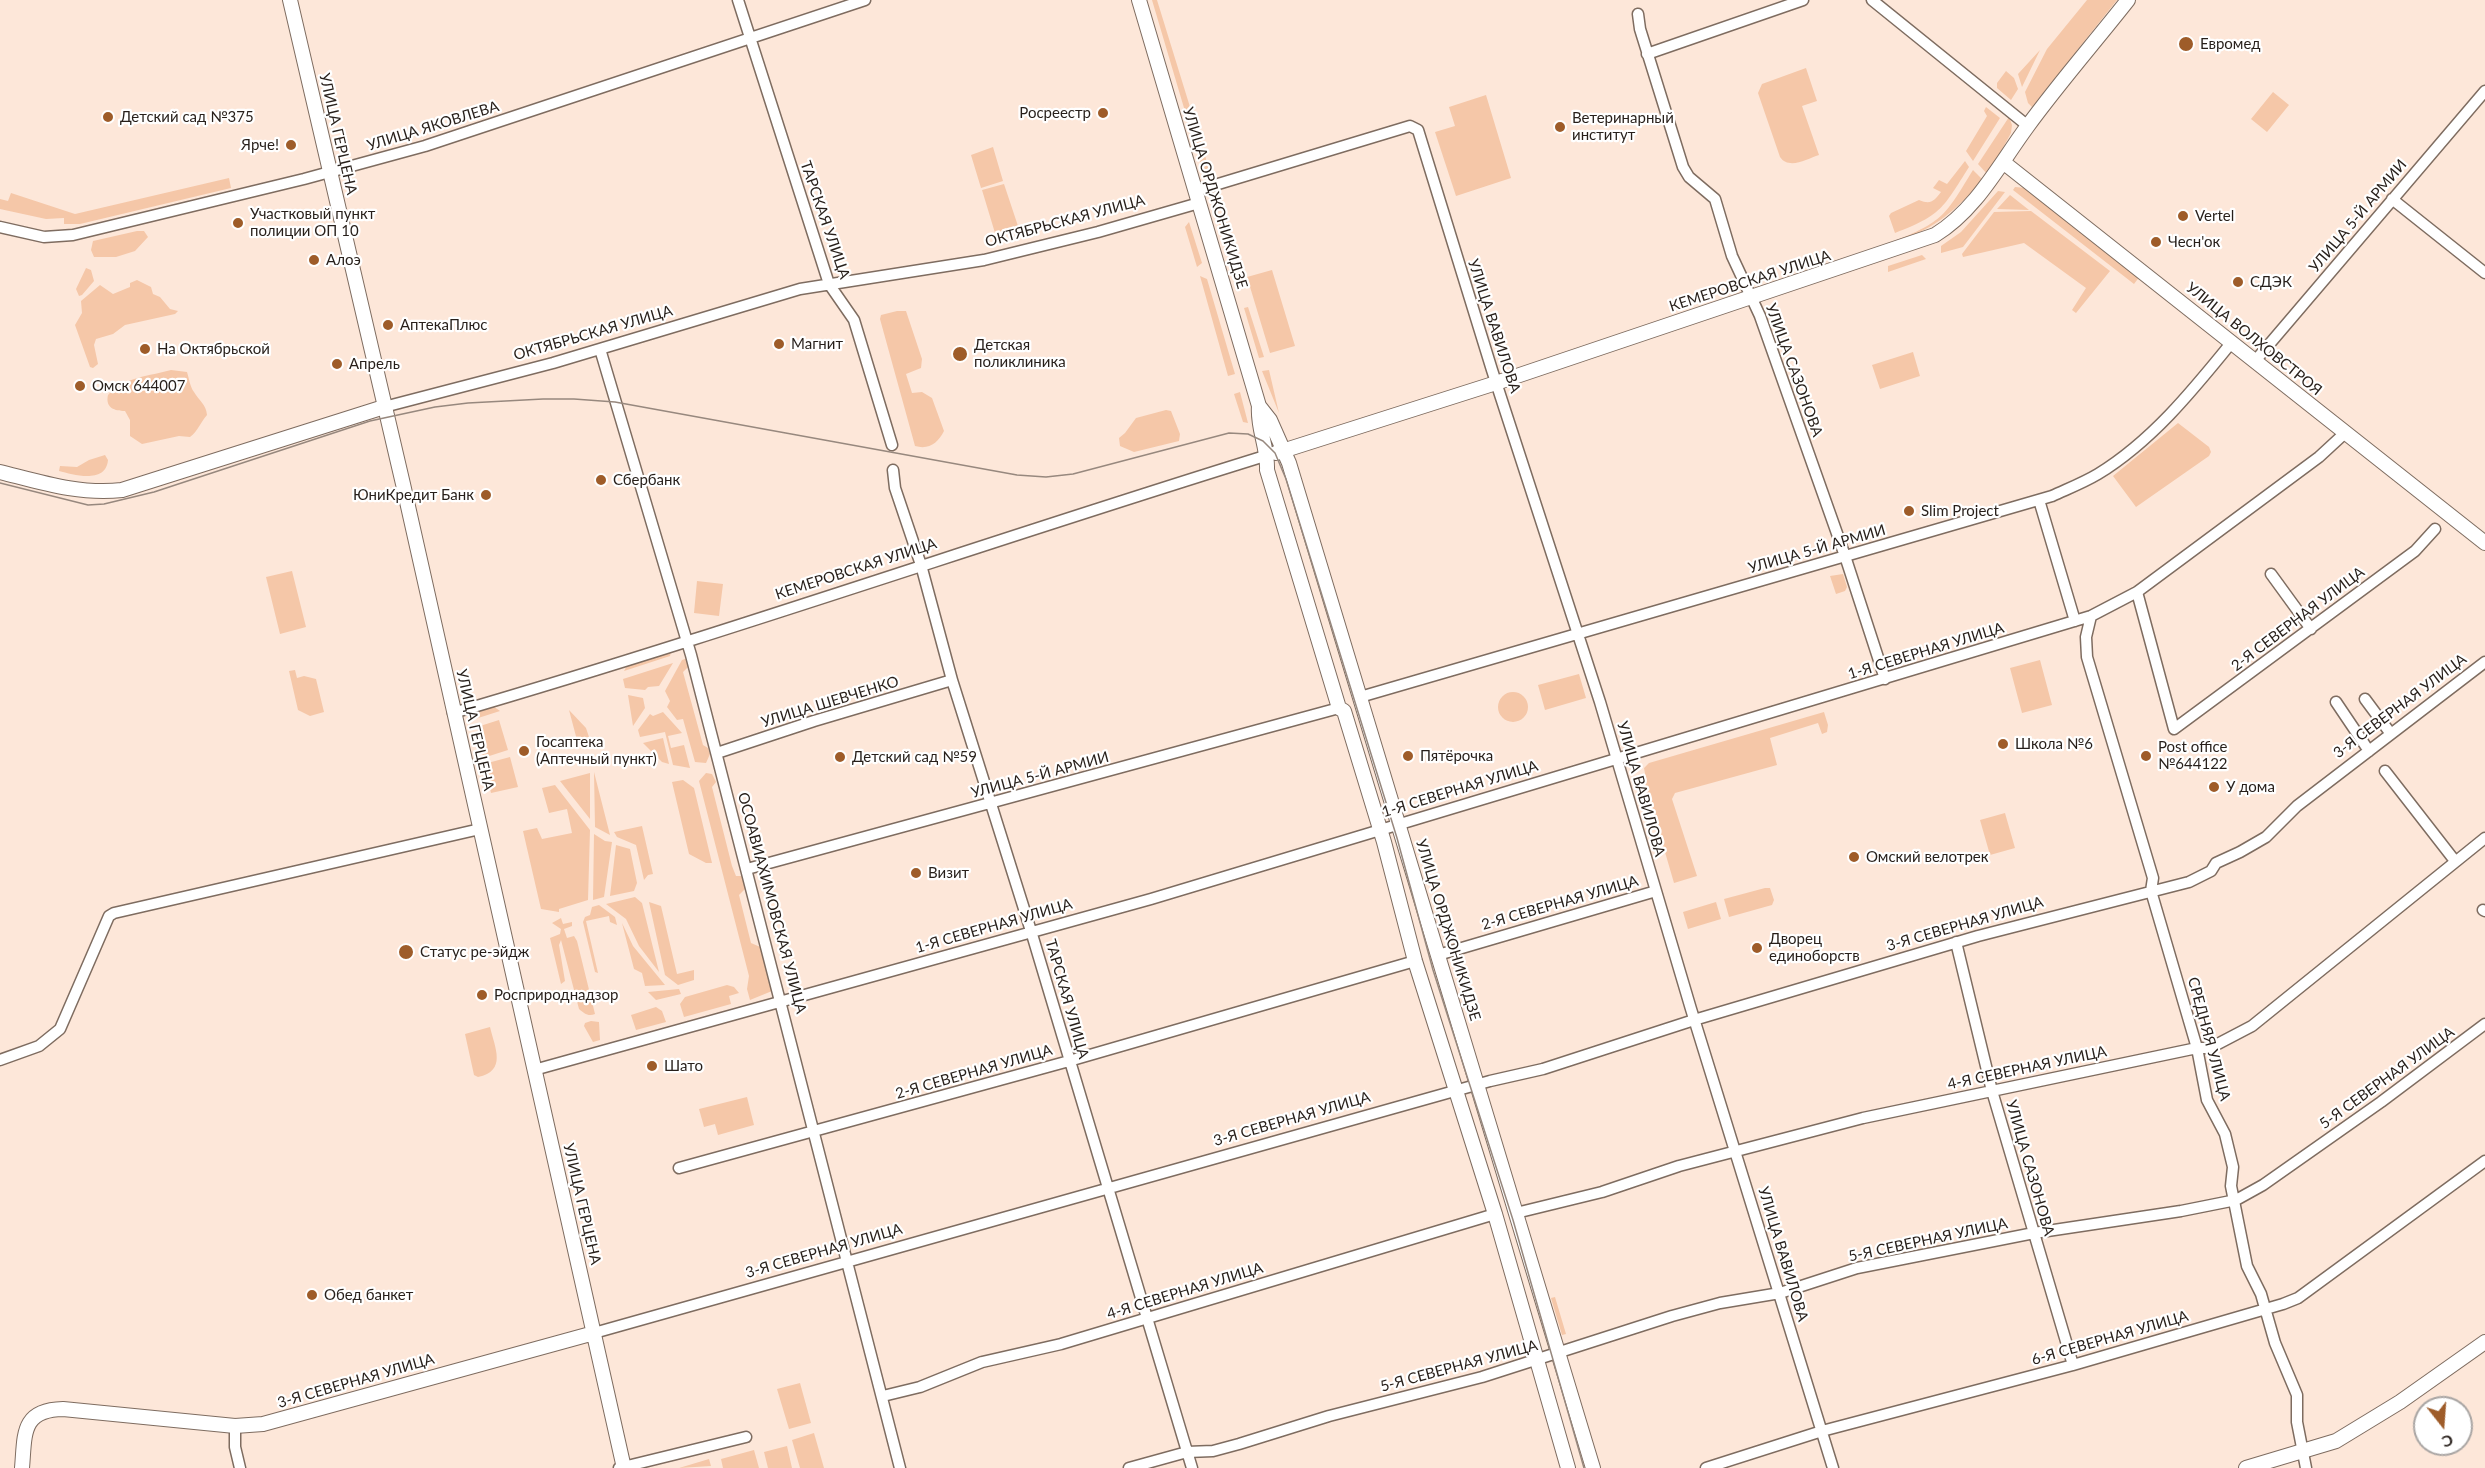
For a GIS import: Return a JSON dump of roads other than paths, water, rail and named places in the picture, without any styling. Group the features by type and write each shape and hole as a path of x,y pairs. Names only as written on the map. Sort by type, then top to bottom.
{"main road":[{"name":"УЛИЦА ГЕРЦЕНА","path":"290,0 594,1332 622,1468"},
{"name":"УЛИЦА ОРДЖОНИКИДЗЕ","path":"1138,0 1259,406 1258,423 1268,455 1267,470 1339,708 1344,711 1380,829 1414,961 1495,1214 1568,1468"},
{"name":"КЕМЕРОВСКАЯ УЛИЦА","path":"1268,455 1497,383 1935,235 1962,215 2028,126 2128,0"},
{"name":"УЛИЦА ВОЛХОВСТРОЯ","path":"2003,162 2485,543"},
{"name":"УЛИЦА ОРДЖОНИКИДЗЕ","path":"1259,406 1268,416 1284,450 1593,1468"},
{"name":"ОКТЯБРЬСКАЯ УЛИЦА","path":"0,471 89,492 122,490 384,407"},
{"name":"3-Я СЕВЕРНАЯ УЛИЦА","path":"22,1468 27,1428 30,1420 37,1413 63,1409 235,1426 262,1424 594,1332"},
{"path":"2246,1468 2336,1441 2364,1426 2485,1342"}],"street":[{"name":"ТАРСКАЯ УЛИЦА","path":"738,0 829,284 854,320 892,445"},
{"name":"УЛИЦА ЯКОВЛЕВА","path":"0,227 44,237 73,235 329,173 450,138 866,0"},
{"path":"1647,54 1803,0"},
{"path":"1872,0 2028,126"},
{"name":"УЛИЦА САЗОНОВА","path":"1638,14 1647,54 1683,167 1689,177 1715,199 1732,256 1752,298 1845,556 1885,679"},
{"name":"УЛИЦА 5-Й АРМИИ","path":"2255,361 2485,91"},
{"name":"ОКТЯБРЬСКАЯ УЛИЦА","path":"384,407 600,349 800,289 984,260 1098,232 1410,126"},
{"name":"УЛИЦА ВАВИЛОВА","path":"1410,126 1418,130 1578,634 1694,1020 1833,1468"},
{"path":"2392,200 2485,273"},
{"name":"УЛИЦА 5-Й АРМИИ","path":"1360,697 2039,500 2086,481 2129,452 2174,411 2232,342"},
{"name":"ОСОАВИАХИМОВСКАЯ УЛИЦА","path":"600,349 687,641 782,1001 900,1468"},
{"name":"1-Я СЕВЕРНАЯ УЛИЦА","path":"534,1070 1151,899 2091,616 2137,592 2319,457 2344,433"},
{"name":"КЕМЕРОВСКАЯ УЛИЦА","path":"453,713 734,627 1268,455"},
{"name":"ТАРСКАЯ УЛИЦА","path":"893,470 896,488 921,565 952,680 1031,931 1192,1468"},
{"path":"2039,500 2075,621"},
{"name":"2-Я СЕВЕРНАЯ УЛИЦА","path":"2137,592 2174,729 2415,551 2435,529"},
{"path":"2271,574 2312,628"},
{"name":"СРЕДНЯЯ УЛИЦА","path":"2091,616 2086,638 2087,657 2150,866 2153,878 2151,891 2197,1048 2207,1100 2225,1134 2233,1167 2231,1186 2236,1200 2247,1266 2261,1294 2275,1343 2297,1395 2297,1422 2306,1468"},
{"name":"3-Я СЕВЕРНАЯ УЛИЦА","path":"594,1332 1477,1084 1543,1069 1586,1053 1640,1039 1694,1020 1956,942 2188,882 2211,871 2216,863 2266,837 2297,806 2485,662"},
{"name":"УЛИЦА ШЕВЧЕНКО","path":"717,753 952,680"},
{"path":"2366,699 2391,734"},
{"path":"2336,702 2369,751"},
{"name":"УЛИЦА 5-Й АРМИИ","path":"747,868 1339,708"},
{"path":"2385,771 2455,861"},
{"path":"0,1060 39,1046 60,1029 109,916 114,913 480,829"},
{"name":"4-Я СЕВЕРНАЯ УЛИЦА","path":"1516,1213 1602,1192 1679,1166 1863,1118 2197,1048 2210,1048 2252,1026 2485,838"},
{"name":"2-Я СЕВЕРНАЯ УЛИЦА","path":"1438,955 1656,891"},
{"name":"УЛИЦА САЗОНОВА","path":"1956,942 1992,1091 2073,1365"},
{"name":"2-Я СЕВЕРНАЯ УЛИЦА","path":"679,1168 1069,1061 1414,961"},
{"name":"5-Я СЕВЕРНАЯ УЛИЦА","path":"1129,1468 1187,1452 1213,1450 1239,1444 1329,1416 1482,1377 1672,1316 1720,1303 1780,1293 1866,1266 2034,1233 2181,1211 2236,1200 2263,1185 2485,1024"},
{"name":"6-Я СЕВЕРНАЯ УЛИЦА","path":"1706,1468 1822,1431 2073,1365 2265,1310 2298,1298 2485,1161"},
{"name":"4-Я СЕВЕРНАЯ УЛИЦА","path":"883,1396 920,1387 982,1362 1061,1344 1495,1214"},
{"path":"235,1426 235,1447 240,1468"},
{"path":"622,1468 746,1437"}],"tram line":[{"path":"0,483 88,505 104,504 154,492 370,421 435,407 543,399 615,402 1017,475 1046,477 1073,474 1229,433 1248,434 1263,441 1275,453 1286,479 1397,838 1433,970 1513,1220 1584,1468"}],"place":[{"name":"Евромед","path":"2186,44"},
{"name":"Росреестр","path":"1103,113"},
{"name":"Детский сад №375","path":"108,117"},
{"name":"Ветеринарный институт","path":"1560,127"},
{"name":"Ярче!","path":"291,145"},
{"name":"Vertel","path":"2183,216"},
{"name":"Участковый пункт полиции ОП 10","path":"238,223"},
{"name":"Чесн'ок","path":"2156,242"},
{"name":"Алоэ","path":"314,260"},
{"name":"СДЭК","path":"2238,282"},
{"name":"АптекаПлюс","path":"388,325"},
{"name":"Магнит","path":"779,344"},
{"name":"На Октябрьской","path":"145,349"},
{"name":"Детская поликлиника","path":"960,354"},
{"name":"Апрель","path":"337,364"},
{"name":"Омск 644007","path":"80,386"},
{"name":"Сбербанк","path":"601,480"},
{"name":"ЮниКредит Банк","path":"486,495"},
{"name":"Slim Project","path":"1909,511"},
{"name":"Школа №6","path":"2003,744"},
{"name":"Госаптека (Аптечный пункт)","path":"524,751"},
{"name":"Пятёрочка","path":"1408,756"},
{"name":"Post office №644122","path":"2146,756"},
{"name":"Детский сад №59","path":"840,757"},
{"name":"У дома","path":"2214,787"},
{"name":"Омский велотрек","path":"1854,857"},
{"name":"Визит","path":"916,873"},
{"name":"Дворец единоборств","path":"1757,948"},
{"name":"Статус ре-эйдж","path":"406,952"},
{"name":"Росприроднадзор","path":"482,995"},
{"name":"Шато","path":"652,1066"},
{"name":"Обед банкет","path":"312,1295"}]}
